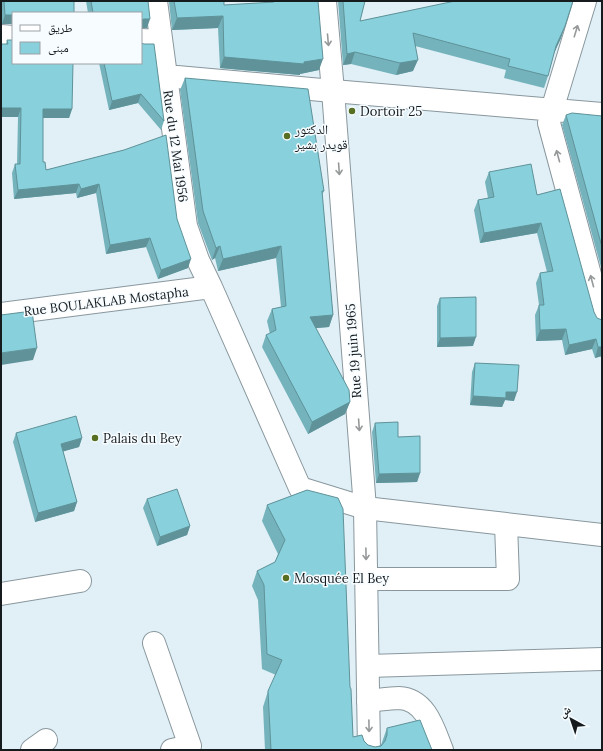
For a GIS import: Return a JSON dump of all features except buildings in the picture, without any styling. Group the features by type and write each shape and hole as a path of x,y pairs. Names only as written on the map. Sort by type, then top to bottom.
{"street":[{"name":"Rue du 12 Mai 1956","path":"156,1 151,41 166,76 186,226 198,260 300,488 365,508 602,535"},
{"name":"Rue 19 juin 1965","path":"325,1 365,508 369,750"},
{"path":"585,1 549,123 602,319"},
{"path":"1,36 12,37"},
{"path":"166,76 602,114"},
{"name":"Rue BOULAKLAB Mostapha","path":"1,314 211,287"},
{"path":"367,579 508,579 506,524"},
{"path":"1,594 80,581"},
{"path":"154,643 190,746 172,750"},
{"path":"368,666 602,659"},
{"path":"368,701 400,698 415,703 426,713 442,750"}],"place":[{"name":"Dortoir 25","path":"352,111"},
{"name":"الدكتور قويدر بشير","path":"287,136"},
{"name":"Palais du Bey","path":"95,438"},
{"name":"Mosquée El Bey","path":"286,578"}]}
